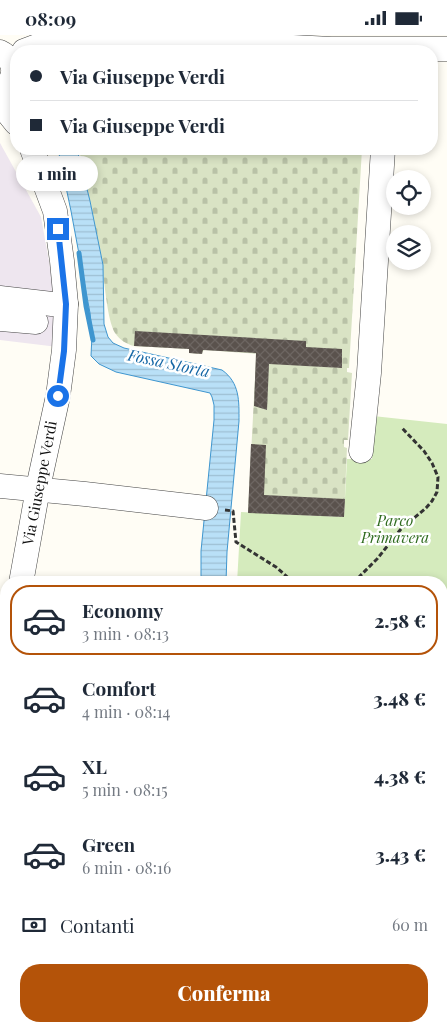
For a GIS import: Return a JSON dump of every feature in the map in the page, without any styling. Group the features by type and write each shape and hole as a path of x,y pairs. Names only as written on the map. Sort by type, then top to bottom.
{"street":[{"path":"63,45 84,36 331,42 350,45"},
{"name":"Via Giuseppe Verdi","path":"22,576 38,489 58,396 64,351 66,304 55,211 34,155"},
{"path":"361,451 369,373 383,155"},
{"path":"0,298 66,304"},
{"path":"0,319 36,322"},
{"path":"0,486 206,508"}],"path":[{"path":"359,576 377,559 401,529 426,508 437,492 438,477 432,463 416,442 402,428"},
{"path":"233,511 236,543 276,567 286,576"}],"shaded area":[{"path":"0,143 41,217 59,317 58,347 0,340"}],"green space":[{"path":"80,155 362,155 349,368 347,368 347,372 352,373 348,440 344,440 344,447 347,448 344,517 248,512 256,359 260,354 205,350 202,354 189,353 189,349 134,346 128,344 119,338 112,327"},
{"name":"Parco Primavera","path":"373,416 447,424 447,576 237,576 241,512 344,517 347,459 372,459"}],"water":[{"path":"59,155 78,155 103,265 104,324 108,337 113,343 124,348 222,370 228,375 235,387 239,421 226,576 201,576 201,551 214,420 212,397 210,393 116,372 99,364 91,356 90,313"}],"building":[{"path":"135,331 306,341 306,347 342,349 342,368 269,364 267,410 254,406 256,353 203,350 202,354 189,353 189,349 134,346"},
{"path":"251,444 266,445 264,495 345,499 344,517 248,513"}],"waterway":[{"name":"Fossa Storta","path":"79,253 86,306 93,340"}],"route":[{"path":"58,229 66,304 64,351 58,396"}]}
